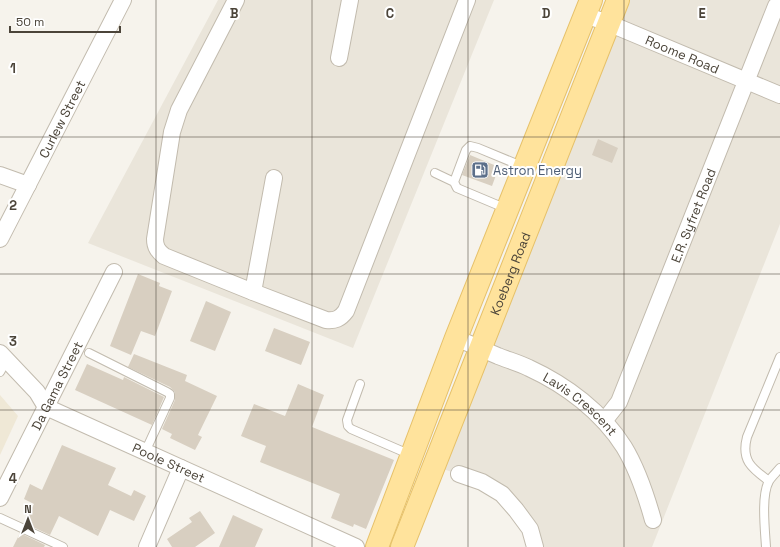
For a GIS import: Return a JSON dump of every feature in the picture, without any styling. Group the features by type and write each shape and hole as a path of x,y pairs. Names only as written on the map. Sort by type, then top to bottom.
{"main road":[{"name":"Koeberg Road","path":"402,547 618,0"},
{"name":"Koeberg Road","path":"376,547 456,338 588,7"}],"street":[{"name":"Curlew Street","path":"0,239 123,0"},
{"path":"236,0 179,110 172,132 155,246 164,256 326,320 334,320 341,317 346,311 467,0"},
{"path":"339,58 350,0"},
{"name":"E.R. Syfret Road","path":"604,421 619,402 776,6"},
{"name":"Roome Road","path":"588,7 608,23 780,94"},
{"path":"0,174 28,186"},
{"path":"253,292 274,178"},
{"name":"Da Gama Street","path":"0,498 114,272"},
{"name":"Lavis Crescent","path":"456,338 497,356 529,367 569,391 604,421 624,446 640,478 652,520"},
{"path":"2,362 37,392 46,408"},
{"name":"Poole Street","path":"46,408 356,547"},
{"path":"147,547 181,468"},
{"path":"459,474 482,482 502,494 530,529 535,547"}],"lane":[{"path":"454,182 466,150 470,146 524,167"},
{"path":"435,173 454,182 457,188 507,209"},
{"path":"89,353 170,394 170,398 145,452"},
{"path":"769,481 755,471 747,461 745,447 747,437 780,357"},
{"path":"360,384 347,420 348,426 351,429 412,455"},
{"path":"766,547 764,503 769,481 780,468"},
{"path":"0,518 63,547"}],"shaded area":[{"path":"218,0 494,0 353,348 88,243"},
{"path":"618,0 780,0 780,224 652,547 535,547 530,529 482,482 434,466"},
{"path":"0,395 18,416 0,455"}],"building":[{"path":"598,139 618,148 612,163 592,155"},
{"path":"470,155 499,167 492,186 462,175"},
{"path":"138,274 160,283 159,286 172,291 155,336 141,331 131,355 110,346"},
{"path":"206,301 231,312 215,351 190,341"},
{"path":"274,328 310,342 301,365 265,351"},
{"path":"134,354 187,375 185,381 217,396 198,435 202,437 195,450 170,438 172,434 162,429 175,400 175,392 170,387 128,367"},
{"path":"87,364 123,380 124,377 164,397 152,425 75,390"},
{"path":"298,384 324,395 312,427 394,460 366,529 354,524 353,527 331,518 340,494 260,462 266,446 241,436 254,404 285,416"},
{"path":"62,445 116,468 108,485 131,496 134,490 146,496 134,521 110,510 98,536 59,516 50,535 24,523 34,504 24,499 30,484 42,490"},
{"path":"200,511 215,533 195,547 172,547 167,539 192,522 189,518"},
{"path":"233,515 263,529 255,547 219,547"},
{"path":"20,533 45,545 44,547 13,547"}],"place":[{"name":"Astron Energy","path":"480,170"}]}
